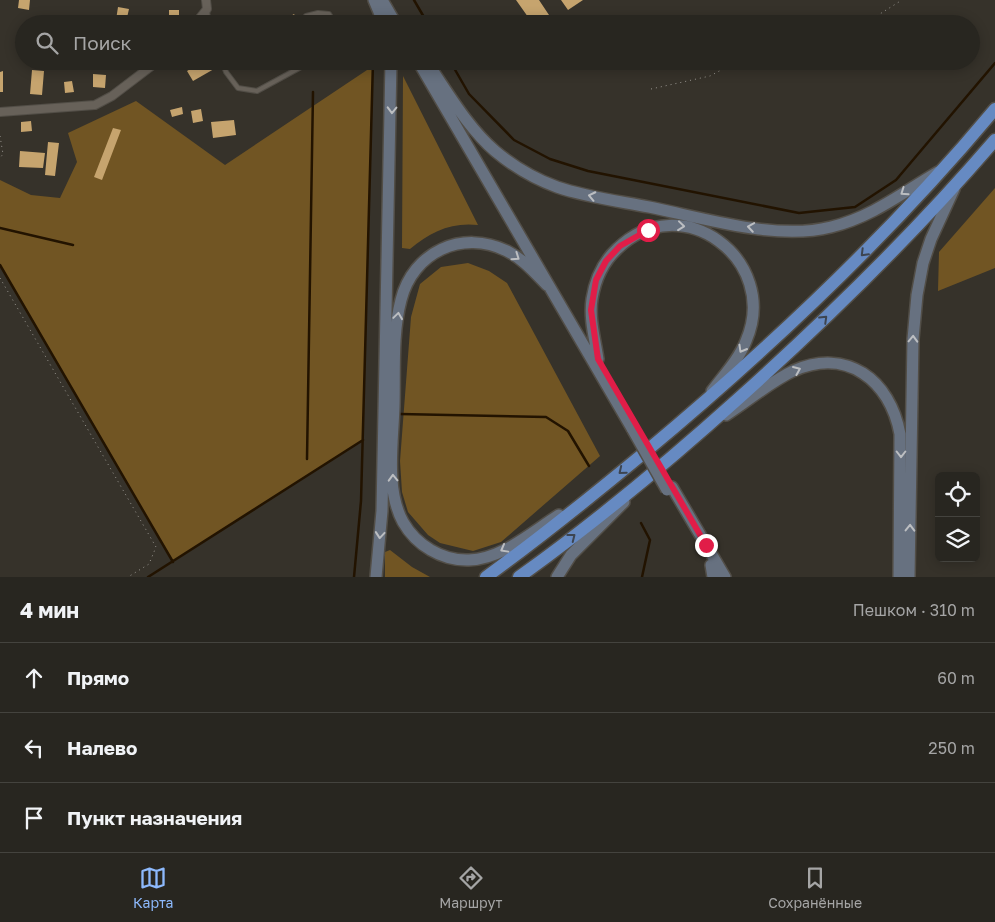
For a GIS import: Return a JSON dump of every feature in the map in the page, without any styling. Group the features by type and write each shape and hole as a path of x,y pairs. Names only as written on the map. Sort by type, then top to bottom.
{"highway":[{"path":"486,577 591,496 700,406 817,300 946,167 995,109"},
{"path":"519,577 646,479 788,354 955,186 995,140"}],"main road":[{"path":"374,0 380,15"},
{"path":"382,0 391,15"},
{"path":"388,0 397,15"},
{"path":"376,577 382,511 391,70"},
{"path":"423,70 547,285 636,428"},
{"path":"430,70 598,359 718,577"},
{"path":"432,70 476,131 494,151 540,180 568,190 612,200 771,230 819,230 861,218 883,207 946,167"},
{"path":"909,577 913,339 917,295 923,263 931,239 955,186"},
{"path":"598,359 591,310 592,299 596,280 612,253 628,239 657,227 684,226 701,230 718,239 737,257 750,283 753,303 751,325 746,341 737,358 700,406"},
{"path":"547,285 520,259 508,252 478,243 445,247 425,259 414,270 405,287 397,318 393,487 402,521 418,541 438,553 467,560 501,552 591,496"},
{"path":"698,435 792,372 807,366 836,364 852,367 866,374 888,399 897,419 900,434 899,577"},
{"path":"557,577 571,555 646,479"},
{"path":"669,488 725,577"},
{"path":"711,565 713,577"}],"street":[{"path":"202,15 207,9 206,0"},
{"path":"0,112 95,105 112,96 146,70"}],"lane":[{"path":"207,9 208,15"},
{"path":"310,15 318,13 330,15"},
{"path":"227,70 238,88 257,92 296,70"}],"path":[{"path":"878,15 902,0"},
{"path":"651,89 702,78 719,70"},
{"path":"0,136 4,154 0,158"},
{"path":"0,278 156,547 149,564 128,577"}],"shaded area":[{"path":"367,70 373,70 363,440 173,562 0,265 0,180 31,195 60,198 77,162 68,133 136,101 225,165"},
{"path":"403,76 478,225 459,225 441,230 433,233 410,249 402,248"},
{"path":"995,188 995,268 938,291 939,252"},
{"path":"468,263 489,271 507,283 600,456 501,542 473,551 440,543 428,535 408,512 402,492 400,461 411,317 420,284 441,267"},
{"path":"390,550 412,567 430,577 385,577 385,552"}],"building":[{"path":"19,0 30,0 29,10 18,8"},
{"path":"516,0 539,0 549,15 527,15"},
{"path":"561,0 583,0 568,10"},
{"path":"118,7 129,9 128,15 117,15"},
{"path":"169,10 179,10 179,15 169,15"},
{"path":"32,70 44,71 42,95 30,94"},
{"path":"189,70 212,70 193,81 187,71"},
{"path":"3,71 3,92 0,92 0,72"},
{"path":"93,74 106,75 105,88 93,87"},
{"path":"72,81 74,92 65,93 64,82"},
{"path":"182,107 183,114 172,117 170,110"},
{"path":"201,109 203,121 193,123 191,111"},
{"path":"234,120 236,135 213,138 211,122"},
{"path":"31,121 32,131 21,132 21,122"},
{"path":"113,128 121,130 102,180 94,177"},
{"path":"48,142 59,143 55,176 45,175"},
{"path":"20,151 45,153 43,168 19,167"}],"waterway":[{"path":"414,0 423,15"},
{"path":"455,70 469,94 514,140 550,159 588,171 799,213 855,207 896,180 995,63"},
{"path":"354,577 361,501 373,70"},
{"path":"307,459 313,92"},
{"path":"0,228 73,245"},
{"path":"0,265 173,562"},
{"path":"400,414 546,417 568,431 589,466"},
{"path":"148,577 363,440"},
{"path":"641,523 650,540 642,577"}],"route":[{"path":"648,230 628,239 612,253 596,280 591,310 598,359 706,545"}]}
